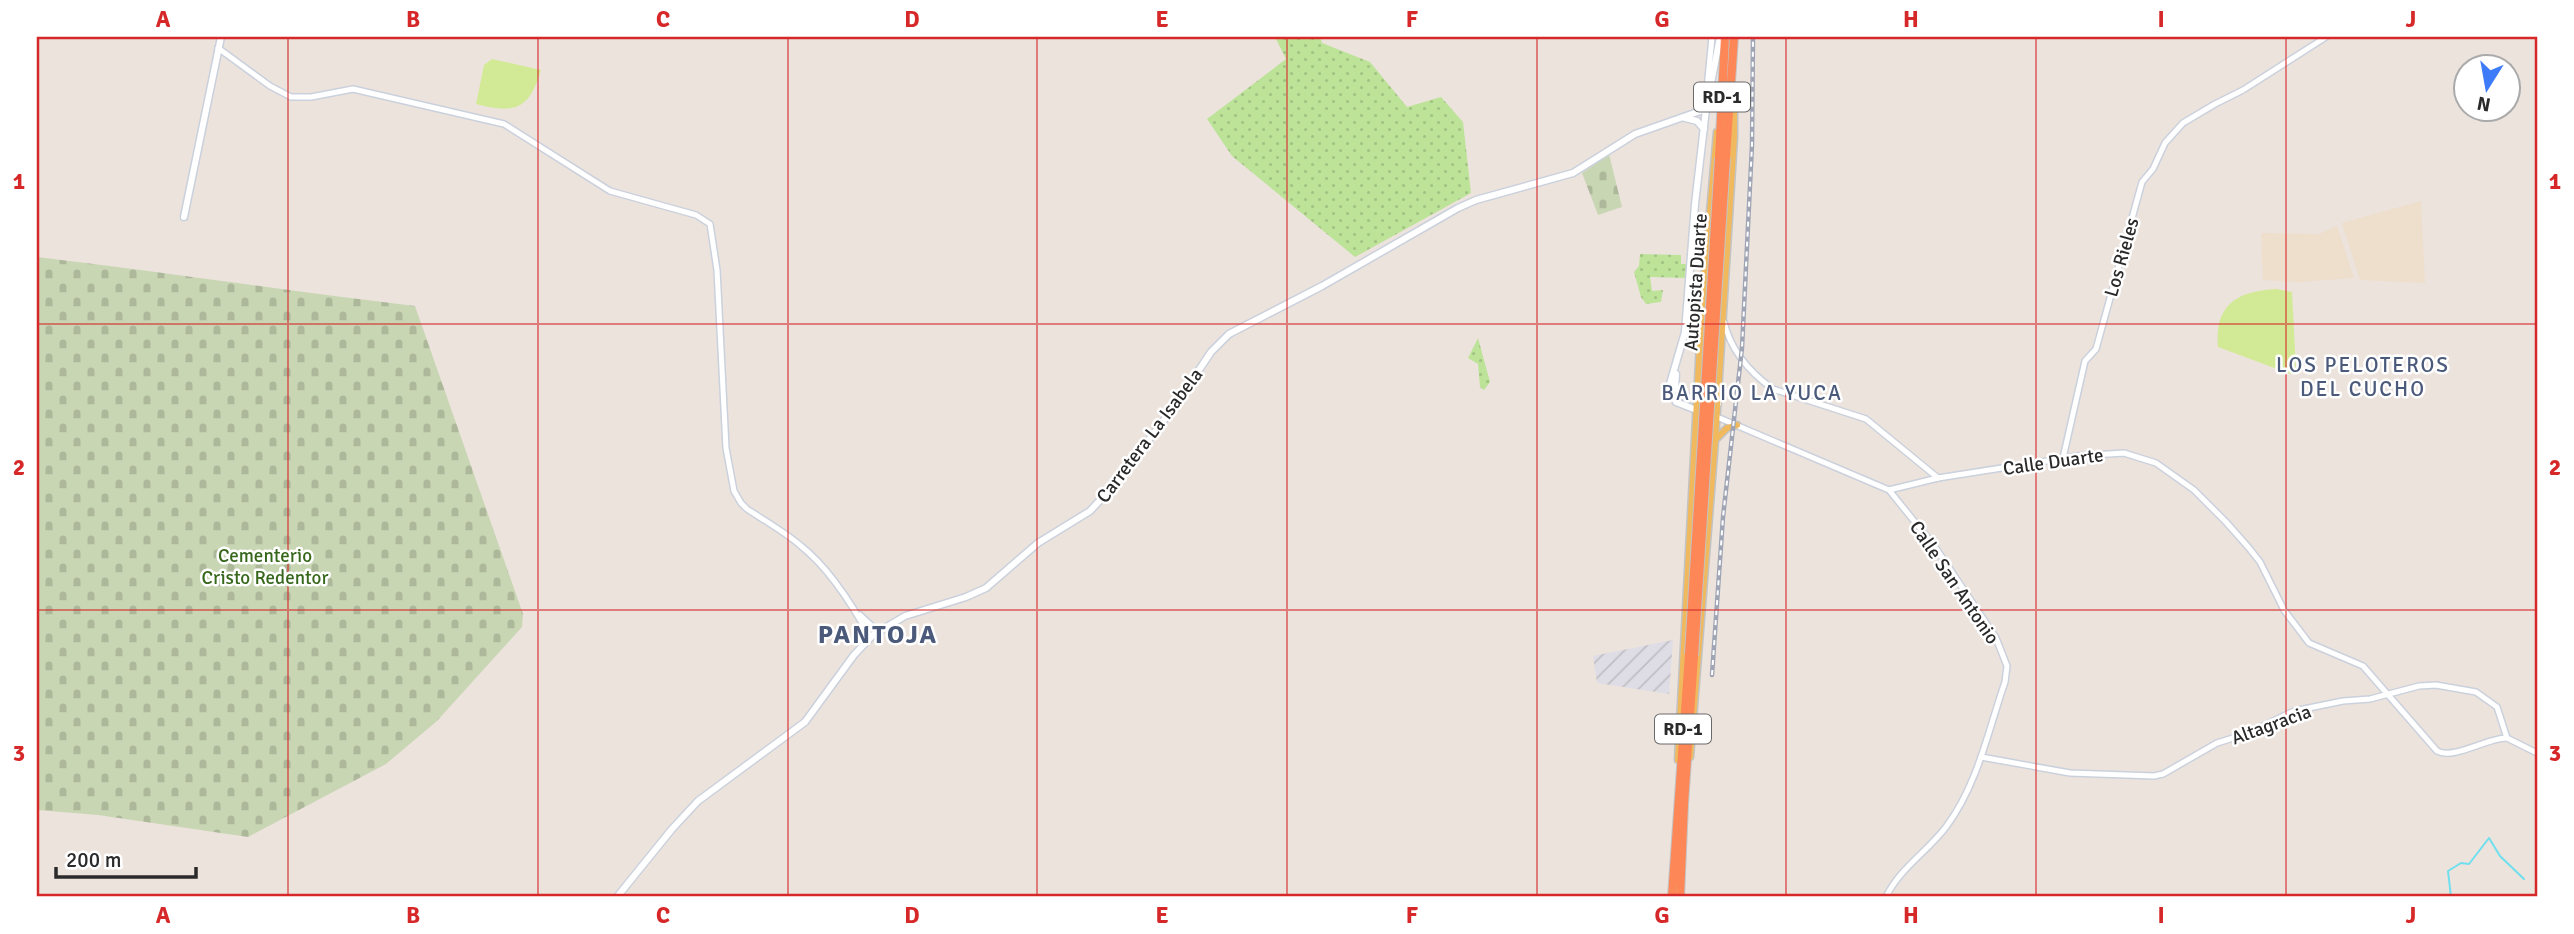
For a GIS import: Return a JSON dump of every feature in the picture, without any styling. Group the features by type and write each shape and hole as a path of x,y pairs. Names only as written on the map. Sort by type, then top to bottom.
{"highway":[{"name":"Autopista Duarte","path":"1681,804 1723,158 1726,37"},
{"name":"RD-1","path":"1723,158 1734,37"},
{"name":"RD-1","path":"1672,897 1681,804"},
{"name":"RD-1","path":"1680,897 1681,804"}],"main road":[{"path":"184,217 221,37"},
{"path":"1717,417 1676,402 1669,387 1687,322 1695,204 1706,110 1720,37"},
{"path":"1681,804 1693,737 1718,404 1734,137 1733,47"},
{"path":"1681,804 1678,735 1695,422 1699,411 1699,361 1715,148 1725,60"},
{"path":"1683,118 1706,110"},
{"path":"1683,118 1705,118"},
{"path":"1683,118 1697,121 1704,129"},
{"name":"Carretera La Isabela","path":"617,897 698,801 805,722 854,655 877,631 905,616 966,597 986,587 1038,543 1090,511 1118,481 1177,403 1211,352 1239,327 1322,286 1458,208 1485,197 1573,173 1635,134 1655,125 1683,118"},
{"path":"1705,118 1692,312 1684,352 1674,382 1679,393 1697,401 1718,404"},
{"path":"1699,361 1702,366 1717,367 1720,362"},
{"path":"1699,411 1718,404"},
{"path":"1715,441 1725,429 1737,425"},
{"path":"1693,486 1697,478 1703,477 1708,479 1712,489"}],"street":[{"path":"1706,110 1712,37"},
{"name":"Los Rieles","path":"2063,458 2085,361 2096,349 2143,182 2153,169 2165,143 2183,123 2254,84 2326,37"},
{"path":"219,48 270,86 291,97 311,97 353,89 504,124 610,191 696,215 710,224 716,270 726,448 734,491 747,509 802,546 812,556 855,611 870,638"},
{"path":"1722,314 1733,348 1760,380 1773,389 1866,419 1938,478"},
{"path":"1717,417 1889,490"},
{"name":"Calle Duarte","path":"1889,490 1938,478 2078,456 2109,453 2130,454 2148,459 2194,490 2226,522 2260,562 2284,610 2309,643 2363,666 2437,751 2442,754 2453,753 2507,738"},
{"name":"Calle San Antonio","path":"1886,897 1908,865 1945,828 1964,799 1982,757 2007,675 2005,658 1989,626 1941,556 1889,490"},
{"path":"855,611 877,631"},
{"name":"Altagracia","path":"1982,757 2070,774 2163,774 2217,743 2246,734 2294,711 2436,685 2476,692 2497,707 2507,738"},
{"path":"2507,738 2537,753"}],"shaded area":[{"path":"2421,201 2425,283 2360,280 2342,223"},
{"path":"2337,226 2354,278 2299,282 2263,280 2261,233 2319,234"},
{"path":"1673,640 1669,694 1597,683 1593,656"}],"green space":[{"path":"1275,37 1320,37 1322,43 1370,62 1407,107 1441,97 1463,122 1471,193 1355,257 1232,156 1207,119 1286,59"},
{"path":"492,59 541,70 531,94 519,106 501,109 476,104 484,65"},
{"path":"1609,154 1622,207 1598,215 1582,173"},
{"path":"1640,254 1681,255 1681,264 1688,264 1687,278 1650,277 1652,291 1663,290 1661,302 1646,304 1641,297 1634,272 1639,266"},
{"name":"Cementerio Cristo Redentor","path":"37,257 415,306 523,614 522,627 437,721 386,764 248,837 98,815 37,810"},
{"path":"2276,289 2292,292 2296,370 2291,374 2218,347 2220,320 2231,303 2250,293"},
{"path":"1478,338 1490,382 1484,390 1480,387 1478,364 1468,358"}],"waterway":[{"path":"2451,897 2448,871 2461,863 2469,864 2489,838 2500,856 2524,879"}],"railway":[{"path":"1712,675 1723,517 1742,348 1752,145 1753,37"}],"district":[{"name":"LOS PELOTEROS DEL CUCHO","path":"2363,377"},
{"name":"BARRIO LA YUCA","path":"1752,393"},
{"name":"PANTOJA","path":"878,634"}]}
